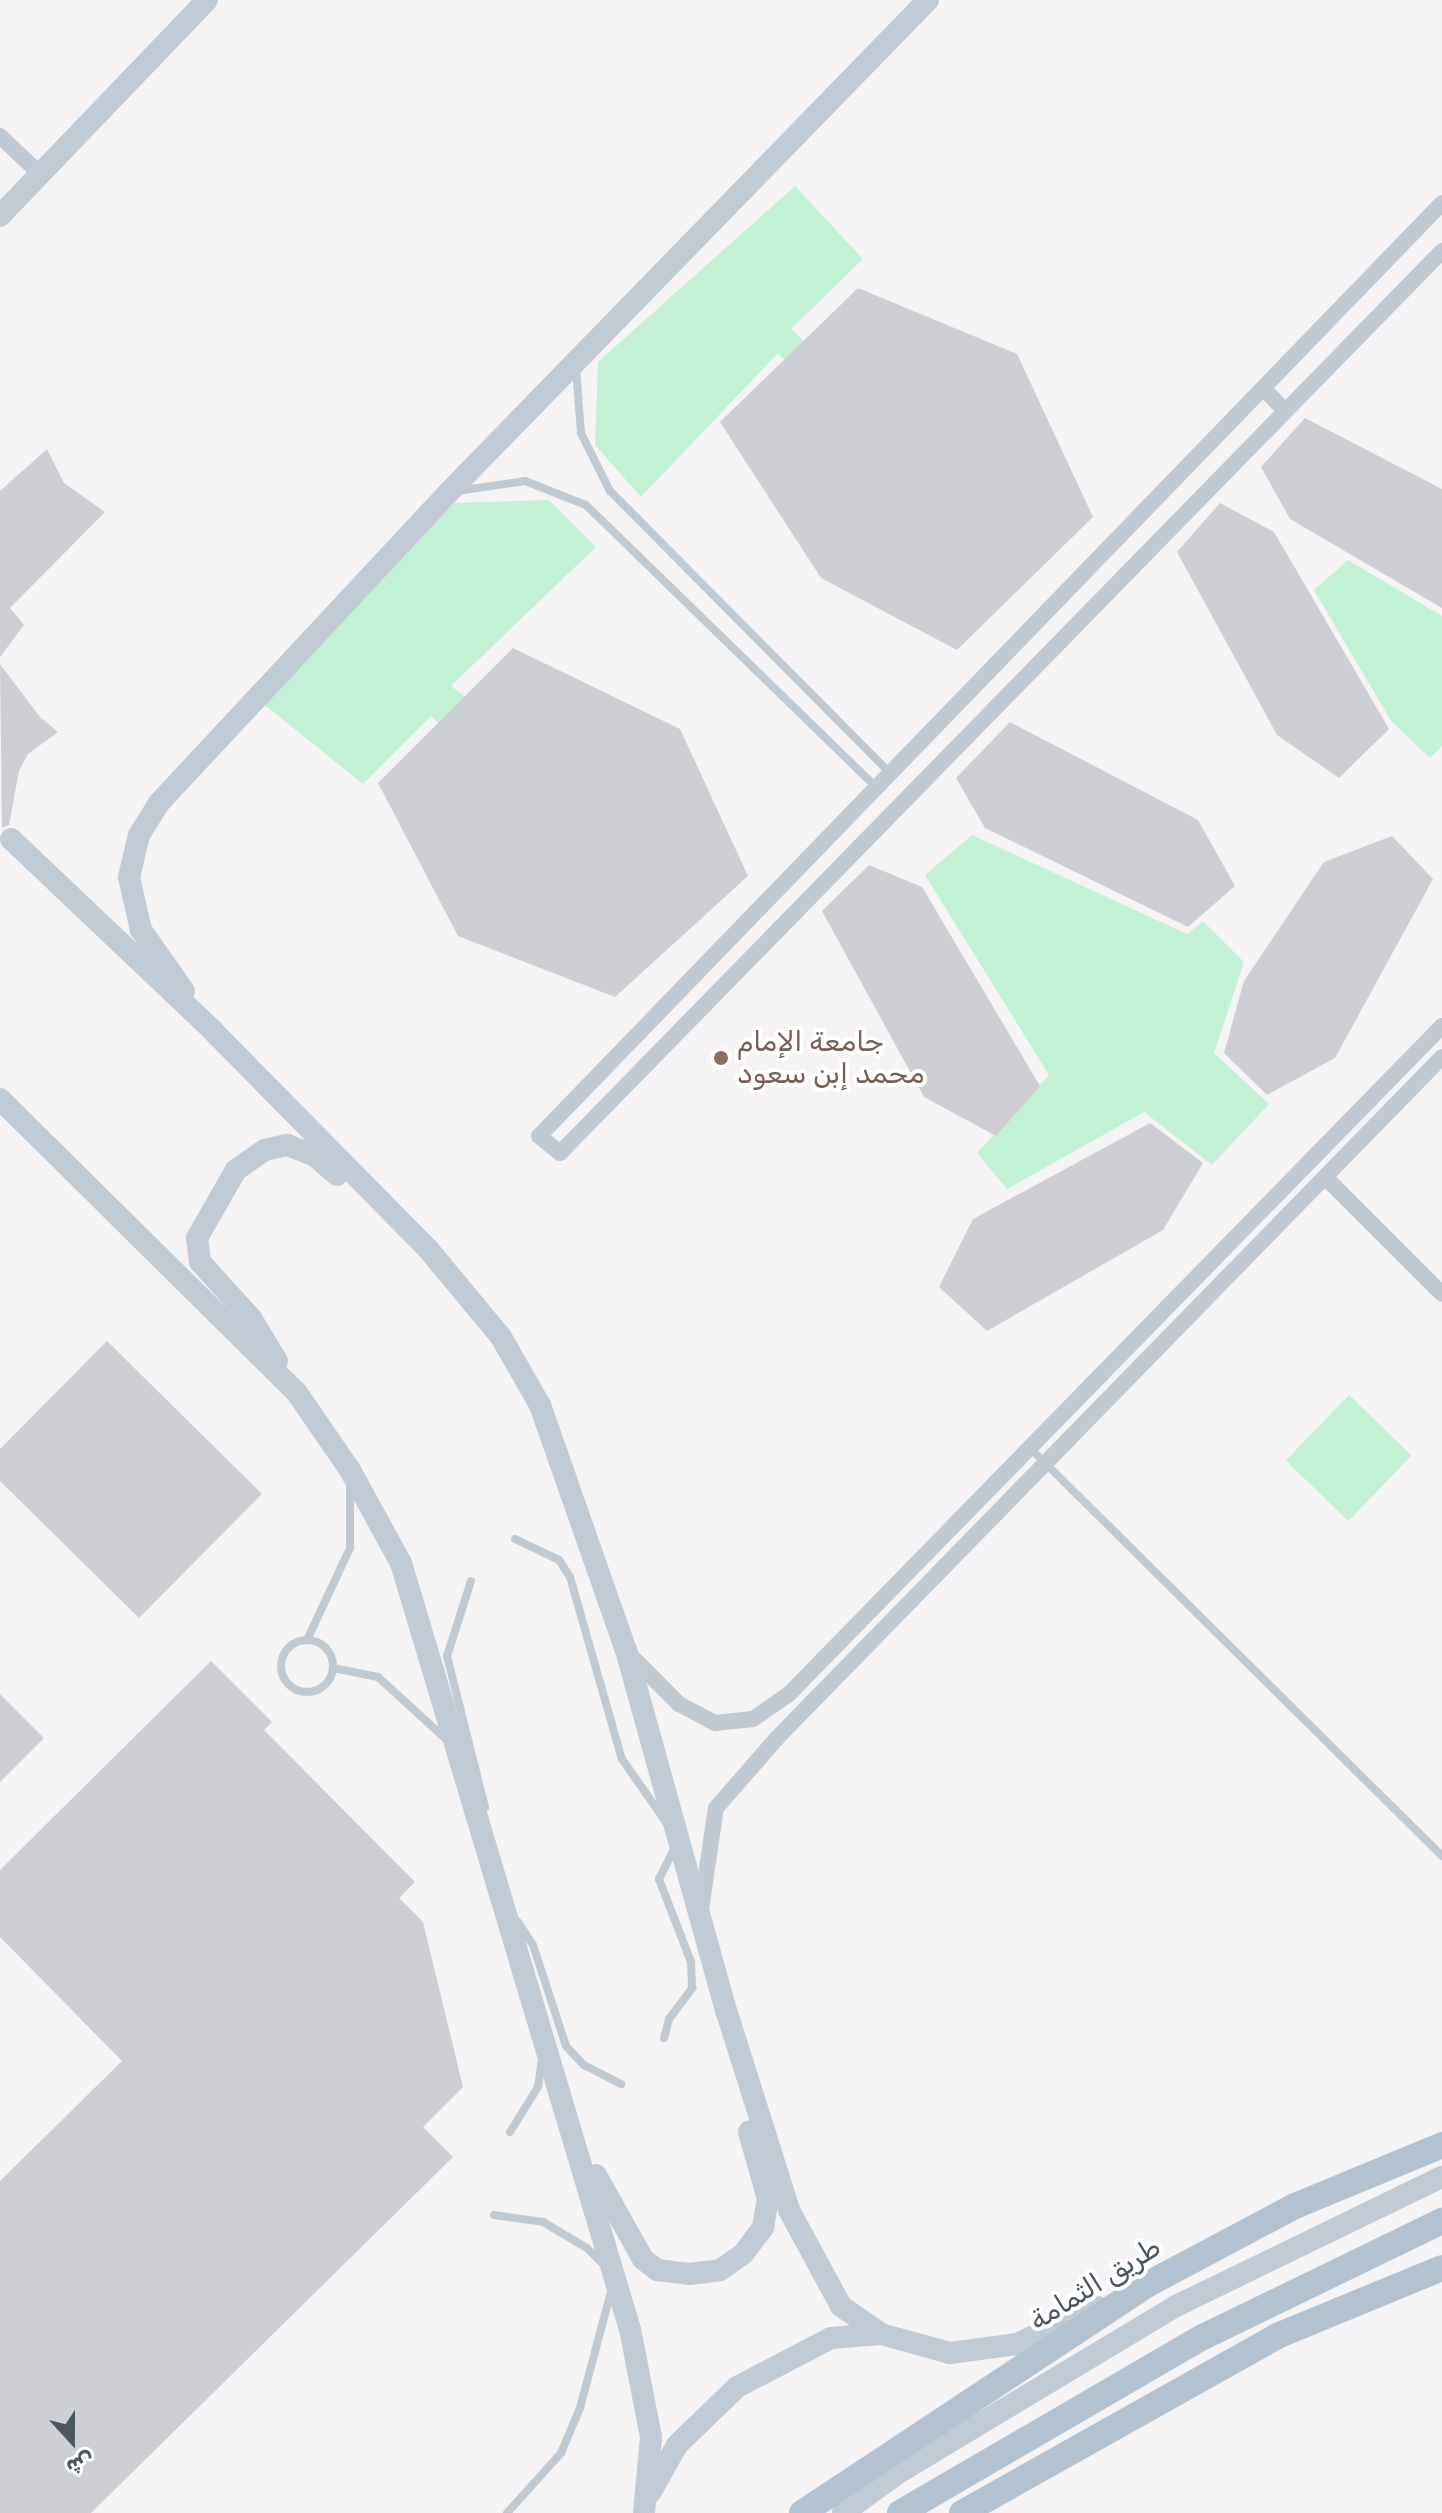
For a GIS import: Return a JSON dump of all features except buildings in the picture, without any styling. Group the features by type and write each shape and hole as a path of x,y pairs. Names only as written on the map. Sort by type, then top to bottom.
{"main road":[{"name":"طريق الثمامة","path":"802,2513 1150,2283 1295,2206 1442,2145"},
{"path":"900,2513 1203,2337 1442,2221"},
{"path":"962,2513 1277,2336 1442,2268"}],"street":[{"path":"0,216 207,0"},
{"path":"213,1031 141,930 129,877 139,835 158,804 449,492 928,0"},
{"path":"0,136 40,174"},
{"path":"1442,203 539,1136 560,1153 1442,251"},
{"path":"1263,388 1285,411"},
{"path":"11,839 213,1031 428,1249 501,1337 540,1405 626,1650 701,1909 727,2013 789,2210 841,2306 881,2334 950,2353 984,2352 1017,2344 1150,2283"},
{"path":"626,1650 679,1704 715,1723 753,1719 789,1694 1442,1026"},
{"path":"701,1909 716,1808 777,1738 1442,1057"},
{"path":"0,1099 297,1393"},
{"path":"428,1249 315,1156 287,1145 265,1150 236,1170 197,1238 200,1262 251,1318 350,1470 401,1563 452,1744 616,2277 651,2437 645,2506"},
{"path":"1325,1177 1442,1294"},
{"path":"576,2144 628,2240 657,2270 689,2274 720,2270 743,2254 763,2227 768,2199 743,2110 727,2013"},
{"path":"843,2513 898,2473 1176,2306 1442,2177"},
{"path":"645,2506 677,2445 737,2387 831,2338 881,2334"}],"lane":[{"path":"575,362 581,433 610,491 890,773"},
{"path":"449,492 525,481 586,505 877,787"},
{"path":"1030,1448 1442,1856"},
{"path":"307,1640 326,1648 333,1668 329,1681 311,1692 286,1681 284,1655 307,1640 350,1548 350,1470"},
{"path":"515,1539 559,1560 570,1577 622,1759 679,1840 659,1879 691,1962 692,1988 669,2019 664,2038"},
{"path":"471,1581 447,1656 479,1775 498,1892 533,1945 566,2046 584,2065 621,2084"},
{"path":"333,1668 378,1677 452,1744"},
{"path":"510,2132 538,2087 545,2042"},
{"path":"494,2215 543,2222 587,2248 616,2277 580,2408 561,2453 507,2513"}],"green space":[{"path":"795,186 863,259 791,329 859,393 855,431 778,353 641,497 595,445 598,362"},
{"path":"549,500 596,547 451,686 581,785 502,788 431,716 363,784 261,702 454,503"},
{"path":"1348,560 1442,616 1442,746 1430,758 1391,721 1314,590"},
{"path":"972,835 1187,934 1203,921 1244,962 1214,1053 1269,1104 1212,1165 1144,1112 1007,1189 977,1153 1049,1075 925,875"},
{"path":"1349,1395 1412,1455 1348,1521 1286,1460"}],"place":[{"name":"جامعة الإمام محمد إبن سعود","path":"721,1058"}]}
